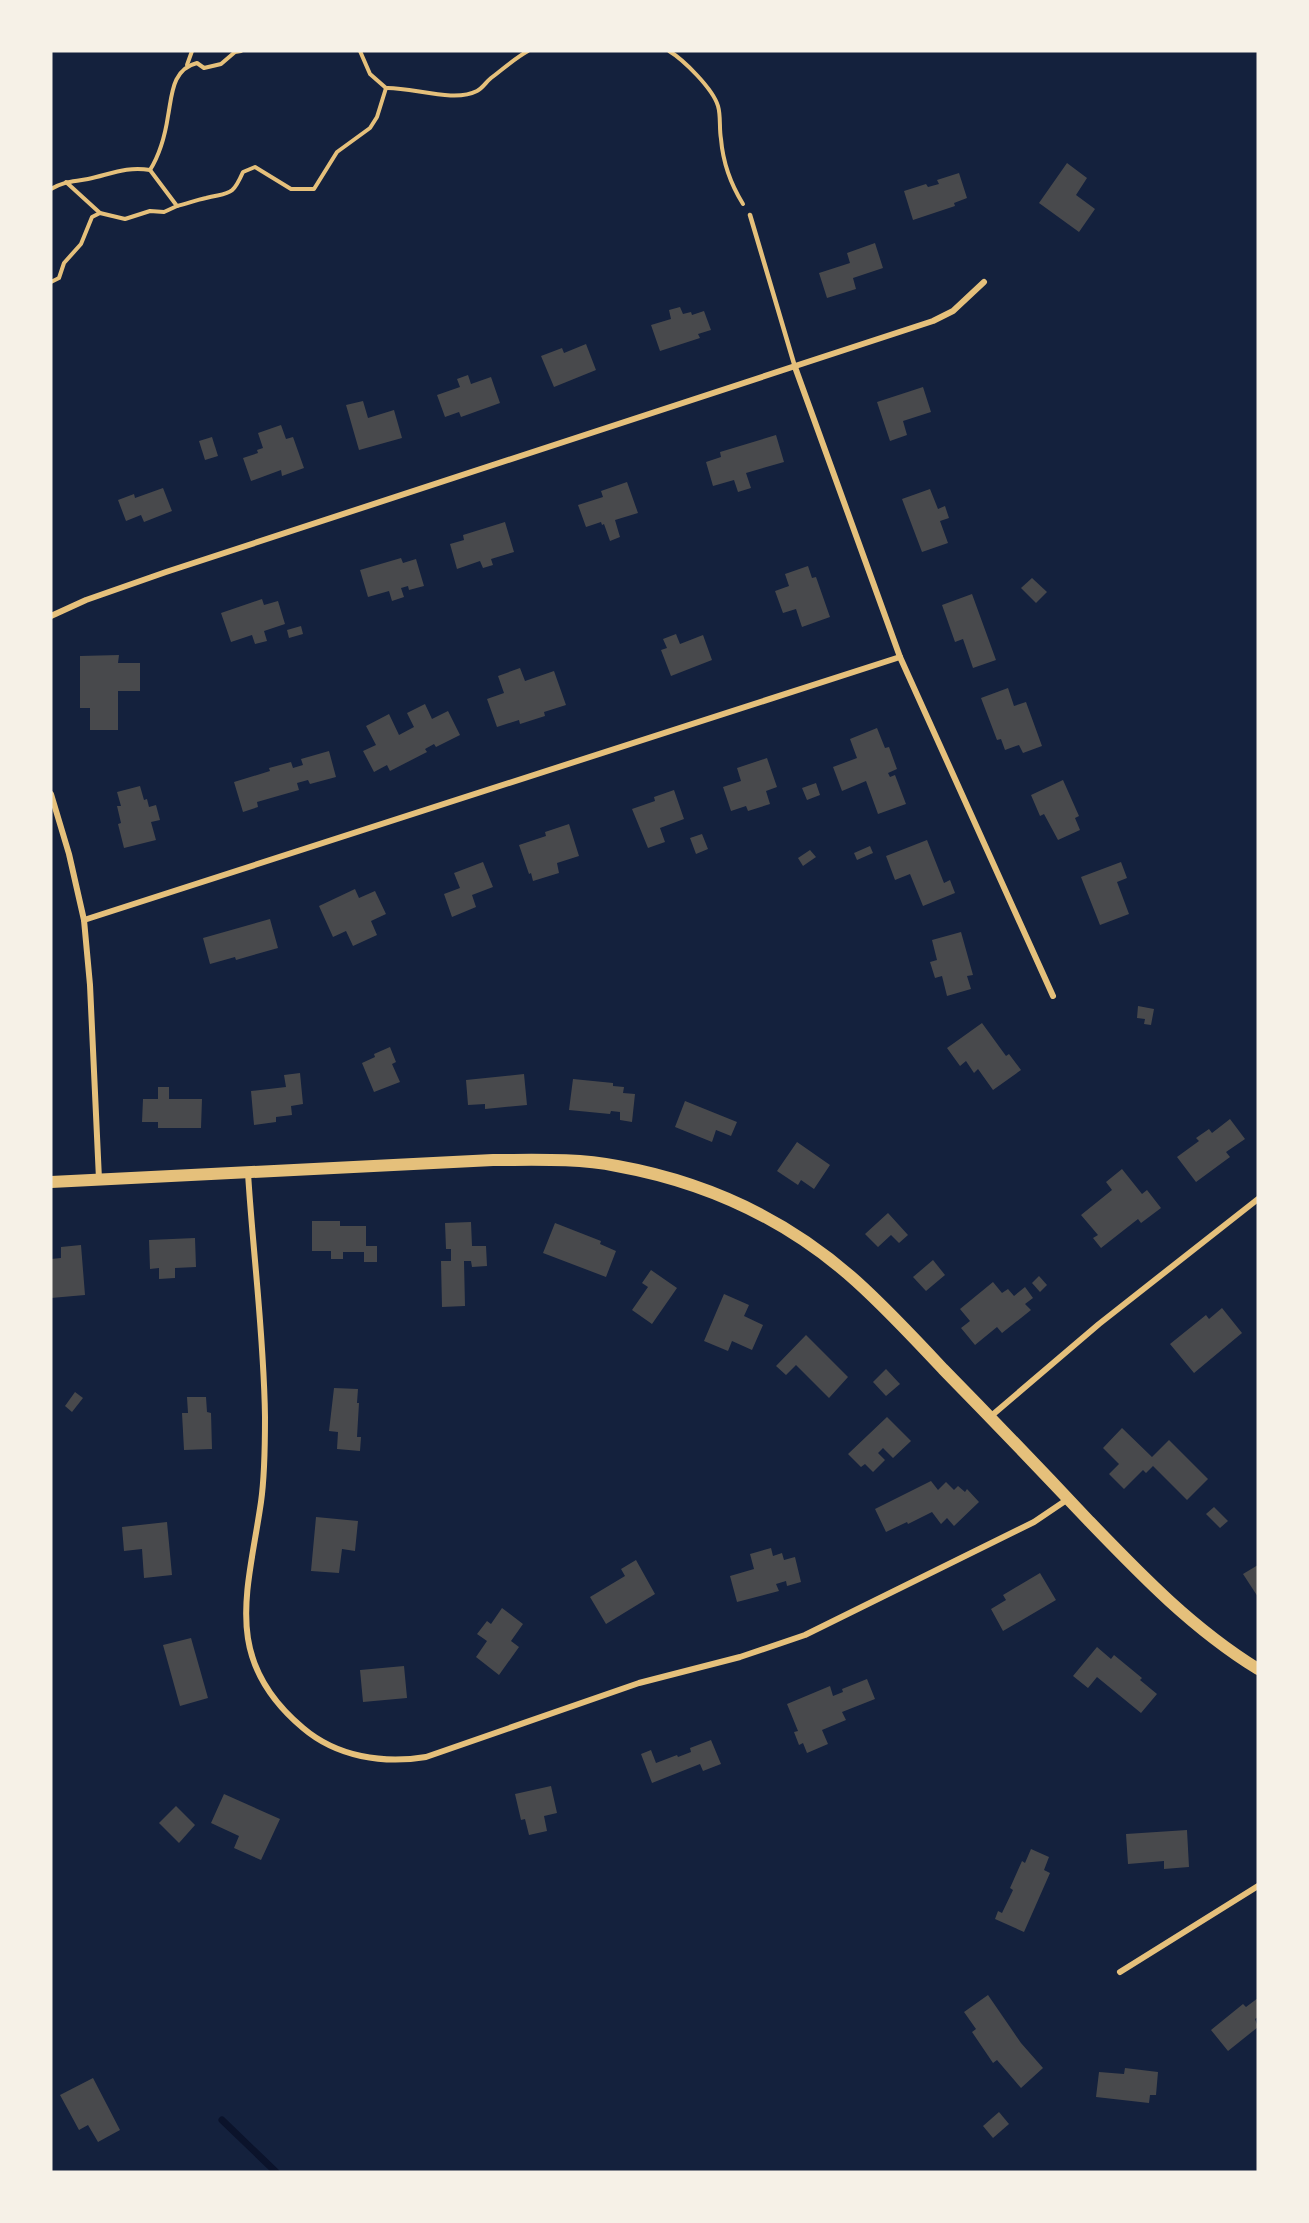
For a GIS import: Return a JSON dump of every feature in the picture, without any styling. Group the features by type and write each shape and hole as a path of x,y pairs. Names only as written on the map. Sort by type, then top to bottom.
{"main road":[{"path":"51,1182 493,1160 536,1160 615,1165 676,1180 739,1203 782,1226 827,1257 856,1281 1172,1605 1221,1645 1258,1669"}],"street":[{"path":"51,616 76,604 166,572 940,319 958,307 984,282"},
{"path":"795,367 900,657 1053,996"},
{"path":"84,920 900,657"},
{"path":"51,794 69,854 84,920 89,963 99,1179"},
{"path":"248,1173 265,1415 264,1472 247,1585 246,1626 256,1667 277,1703 307,1732 344,1751 385,1760 426,1757 639,1683 774,1647 806,1635 1034,1522 1068,1499"},
{"path":"990,1417 1099,1324 1258,1199"},
{"path":"1120,1972 1258,1886"}],"lane":[{"path":"750,215 795,367"}],"path":[{"path":"150,170 159,156 168,116 170,94 179,73 187,65 192,51"},
{"path":"187,65 197,63 204,68 221,64 235,52 241,51"},
{"path":"360,51 370,74 386,88 468,94 479,90 515,58 528,51"},
{"path":"669,51 677,56 712,94 719,108 720,138 728,177 750,215"},
{"path":"65,181 100,213 125,219 150,212 164,212 206,198 227,195 237,186 243,172 255,167 291,189 314,189 337,152 370,128 377,117 386,88"},
{"path":"51,189 65,181 88,179 136,168 150,170 177,206"},
{"path":"51,282 59,278 64,263 81,244 92,218 100,213"}],"building":[{"path":"1067,163 1087,178 1076,195 1095,209 1079,232 1039,203"},
{"path":"959,173 967,198 954,203 955,206 913,220 904,191 926,184 928,187 939,184 937,180"},
{"path":"875,243 883,268 853,278 856,289 827,298 819,273 850,263 847,253"},
{"path":"680,307 683,314 691,312 692,315 704,311 711,330 698,334 700,338 660,351 651,325 671,319 669,310"},
{"path":"586,344 596,370 554,387 541,356 562,348 564,353"},
{"path":"468,375 471,384 491,377 500,403 461,417 459,412 445,417 437,395 460,387 457,379"},
{"path":"923,387 931,412 903,421 907,435 890,441 877,402"},
{"path":"363,401 368,418 394,410 402,438 359,450 346,405"},
{"path":"281,425 286,439 293,437 304,468 282,476 281,470 251,481 243,458 258,453 257,450 263,448 258,433"},
{"path":"776,435 784,462 746,473 751,488 738,492 734,480 713,486 706,462 721,457 720,452"},
{"path":"212,437 218,456 205,460 199,441"},
{"path":"627,482 638,513 615,520 620,537 610,541 604,524 602,525 601,522 586,527 578,505 603,497 601,491"},
{"path":"163,488 172,511 144,522 141,515 126,521 118,500 134,494 135,498"},
{"path":"930,489 938,509 945,506 949,518 940,521 948,543 922,552 902,499"},
{"path":"505,522 514,552 491,559 493,565 483,568 480,561 457,569 450,544 464,540 463,535"},
{"path":"401,558 403,563 416,559 424,586 409,590 408,586 401,588 404,597 392,601 389,591 368,597 360,570"},
{"path":"808,566 812,578 816,577 830,617 802,627 796,609 783,613 775,591 789,586 785,574"},
{"path":"1032,578 1047,592 1036,603 1021,588"},
{"path":"972,594 996,660 973,668 963,639 955,642 942,605"},
{"path":"262,599 264,605 278,601 285,624 264,631 267,641 255,644 252,635 231,642 221,613"},
{"path":"301,626 303,634 289,638 287,630"},
{"path":"676,634 680,644 703,635 712,660 671,676 661,650 667,648 663,639"},
{"path":"119,655 118,663 140,663 140,691 118,691 118,730 90,730 90,708 80,708 80,656"},
{"path":"520,668 525,681 554,671 566,705 544,712 545,716 520,724 519,720 497,727 487,699 504,693 498,676"},
{"path":"1008,688 1014,706 1026,702 1042,746 1023,753 1019,745 1005,750 1001,739 997,740 981,698"},
{"path":"425,704 432,719 448,711 460,735 436,747 434,744 425,749 427,752 390,771 387,765 374,772 363,751 376,745 366,726 389,714 399,735 414,727 407,713"},
{"path":"877,728 885,748 889,747 897,769 888,773 890,777 895,775 906,804 878,814 866,781 842,791 833,767 857,758 850,739"},
{"path":"329,751 336,777 310,784 308,780 297,783 299,790 257,802 258,807 243,812 234,782 291,762 293,768 303,765 301,759"},
{"path":"767,758 777,787 766,791 770,804 748,811 746,806 731,811 723,787 741,781 737,768"},
{"path":"1063,780 1079,816 1075,818 1080,830 1058,840 1044,814 1040,816 1031,795"},
{"path":"816,783 820,795 807,800 802,788"},
{"path":"140,786 144,800 147,799 149,807 156,805 160,820 151,822 156,840 124,848 118,824 121,823 117,806 121,806 117,792"},
{"path":"674,790 684,819 660,828 665,842 648,848 632,809 655,801 654,797"},
{"path":"569,824 579,856 557,863 559,873 533,881 519,845 546,836 545,832"},
{"path":"702,834 708,849 696,854 690,838"},
{"path":"927,840 944,883 950,880 955,893 923,906 910,874 895,880 886,856"},
{"path":"870,846 873,853 857,860 854,853"},
{"path":"810,850 816,857 803,866 798,858"},
{"path":"483,862 493,887 472,895 476,907 452,917 444,894 460,888 454,873"},
{"path":"1121,862 1127,878 1117,882 1129,914 1100,925 1081,877"},
{"path":"355,889 359,898 375,891 386,914 371,921 377,935 353,946 346,931 333,937 319,906"},
{"path":"270,919 278,948 236,960 235,957 210,964 203,938"},
{"path":"961,932 973,975 967,976 971,989 947,996 942,976 935,978 930,962 937,960 932,940"},
{"path":"1138,1006 1154,1009 1151,1025 1144,1024 1145,1019 1137,1018"},
{"path":"982,1023 1006,1056 1009,1054 1021,1070 993,1090 978,1069 974,1073 966,1061 960,1066 947,1048"},
{"path":"390,1047 396,1062 392,1064 400,1082 374,1092 362,1063 375,1057 374,1054"},
{"path":"300,1073 303,1104 291,1106 292,1115 276,1117 276,1122 254,1125 251,1091 286,1087 284,1075"},
{"path":"524,1074 527,1105 485,1109 485,1104 468,1105 466,1080"},
{"path":"573,1079 613,1083 613,1086 624,1087 623,1093 635,1094 632,1122 620,1120 620,1112 611,1111 610,1114 569,1110"},
{"path":"158,1087 169,1087 169,1099 202,1099 201,1128 158,1128 158,1122 142,1122 143,1099 158,1099"},
{"path":"685,1101 737,1122 731,1136 716,1130 712,1142 675,1127"},
{"path":"1230,1119 1245,1139 1226,1152 1230,1157 1196,1182 1177,1157 1199,1141 1196,1138 1209,1129 1212,1133"},
{"path":"797,1142 830,1165 814,1189 801,1180 798,1185 777,1171"},
{"path":"1122,1169 1142,1194 1147,1190 1161,1208 1141,1223 1138,1219 1101,1248 1093,1238 1098,1235 1081,1215 1112,1190 1106,1182"},
{"path":"888,1213 908,1235 899,1243 891,1235 878,1247 865,1234"},
{"path":"312,1221 340,1221 340,1226 366,1226 366,1246 377,1246 377,1262 364,1262 364,1252 343,1252 343,1259 331,1259 331,1251 312,1251"},
{"path":"471,1222 472,1246 486,1246 487,1266 472,1267 471,1261 464,1261 465,1306 442,1307 441,1261 451,1261 451,1249 446,1249 445,1223"},
{"path":"555,1223 601,1241 600,1244 616,1251 606,1277 543,1253"},
{"path":"195,1238 196,1267 175,1268 175,1278 159,1279 159,1268 150,1269 149,1240"},
{"path":"81,1245 85,1295 51,1298 51,1259 61,1258 61,1247"},
{"path":"933,1260 945,1275 926,1291 913,1277"},
{"path":"651,1270 677,1288 652,1324 632,1310 648,1287 642,1283"},
{"path":"1039,1276 1047,1285 1040,1292 1032,1283"},
{"path":"993,1282 1002,1293 1008,1289 1014,1296 1025,1287 1033,1298 1025,1304 1031,1310 1002,1333 997,1327 975,1345 961,1328 970,1321 960,1309"},
{"path":"724,1294 749,1305 744,1316 763,1325 752,1350 732,1341 728,1351 704,1341"},
{"path":"1222,1308 1242,1333 1194,1373 1170,1344 1206,1315 1209,1319"},
{"path":"806,1335 848,1377 829,1398 796,1365 786,1375 776,1366"},
{"path":"886,1369 900,1384 886,1396 873,1382"},
{"path":"334,1388 358,1389 357,1437 361,1437 360,1451 337,1449 338,1432 329,1431"},
{"path":"75,1392 83,1398 72,1412 65,1406"},
{"path":"187,1397 206,1397 207,1412 211,1413 212,1449 184,1450 182,1413 188,1413"},
{"path":"887,1417 911,1441 893,1458 883,1448 878,1453 885,1460 873,1472 865,1464 861,1467 848,1454"},
{"path":"1122,1428 1152,1457 1169,1440 1208,1479 1187,1500 1153,1466 1146,1473 1143,1470 1124,1489 1109,1474 1119,1464 1103,1448"},
{"path":"931,1481 938,1490 946,1482 954,1490 958,1486 965,1492 967,1489 979,1502 954,1526 947,1518 941,1524 932,1512 886,1532 875,1509"},
{"path":"1214,1507 1228,1521 1220,1528 1206,1514"},
{"path":"316,1517 358,1521 355,1551 342,1549 339,1573 311,1571"},
{"path":"167,1522 172,1575 144,1578 142,1549 124,1551 122,1527"},
{"path":"771,1548 773,1556 782,1553 784,1560 795,1557 801,1582 787,1586 786,1581 776,1584 779,1591 737,1602 730,1576 754,1569 750,1554"},
{"path":"636,1560 655,1594 606,1624 590,1597 625,1576 621,1569"},
{"path":"1258,1565 1258,1597 1243,1574"},
{"path":"1040,1573 1056,1600 1003,1631 991,1609 1006,1600 1003,1595"},
{"path":"502,1608 523,1624 511,1641 519,1647 499,1675 476,1657 487,1641 477,1634 487,1621 491,1624"},
{"path":"191,1638 208,1698 180,1706 163,1645"},
{"path":"1097,1647 1111,1659 1114,1655 1157,1694 1141,1713 1097,1677 1088,1688 1073,1676"},
{"path":"404,1666 407,1698 363,1702 360,1670"},
{"path":"867,1679 875,1699 842,1712 846,1720 822,1730 828,1744 807,1753 803,1743 799,1745 794,1732 798,1731 787,1704 830,1686 833,1696 843,1692 842,1689"},
{"path":"711,1740 721,1764 703,1771 700,1764 652,1783 641,1754 651,1750 656,1763 691,1752 690,1748"},
{"path":"551,1786 557,1813 544,1816 547,1831 529,1835 525,1819 521,1820 515,1794"},
{"path":"224,1794 280,1819 261,1860 234,1848 239,1836 211,1823"},
{"path":"176,1806 195,1825 179,1843 159,1823"},
{"path":"1187,1830 1189,1867 1164,1869 1164,1861 1128,1864 1126,1834"},
{"path":"1031,1849 1049,1857 1044,1870 1050,1873 1024,1932 995,1919 998,1911 1002,1913 1013,1890 1010,1888 1022,1861 1025,1863"},
{"path":"988,1995 1021,2043 1043,2068 1021,2088 997,2060 993,2063 972,2032 976,2029 964,2012"},
{"path":"1258,1998 1258,2017 1255,2019 1258,2027 1228,2051 1211,2030 1243,2004 1246,2007"},
{"path":"1125,2068 1158,2072 1156,2095 1150,2095 1149,2103 1096,2097 1099,2072 1124,2074"},
{"path":"93,2078 120,2130 98,2142 88,2125 79,2130 60,2095"},
{"path":"999,2112 1009,2124 993,2138 983,2126"}],"waterway":[{"path":"222,2120 276,2172"}]}
